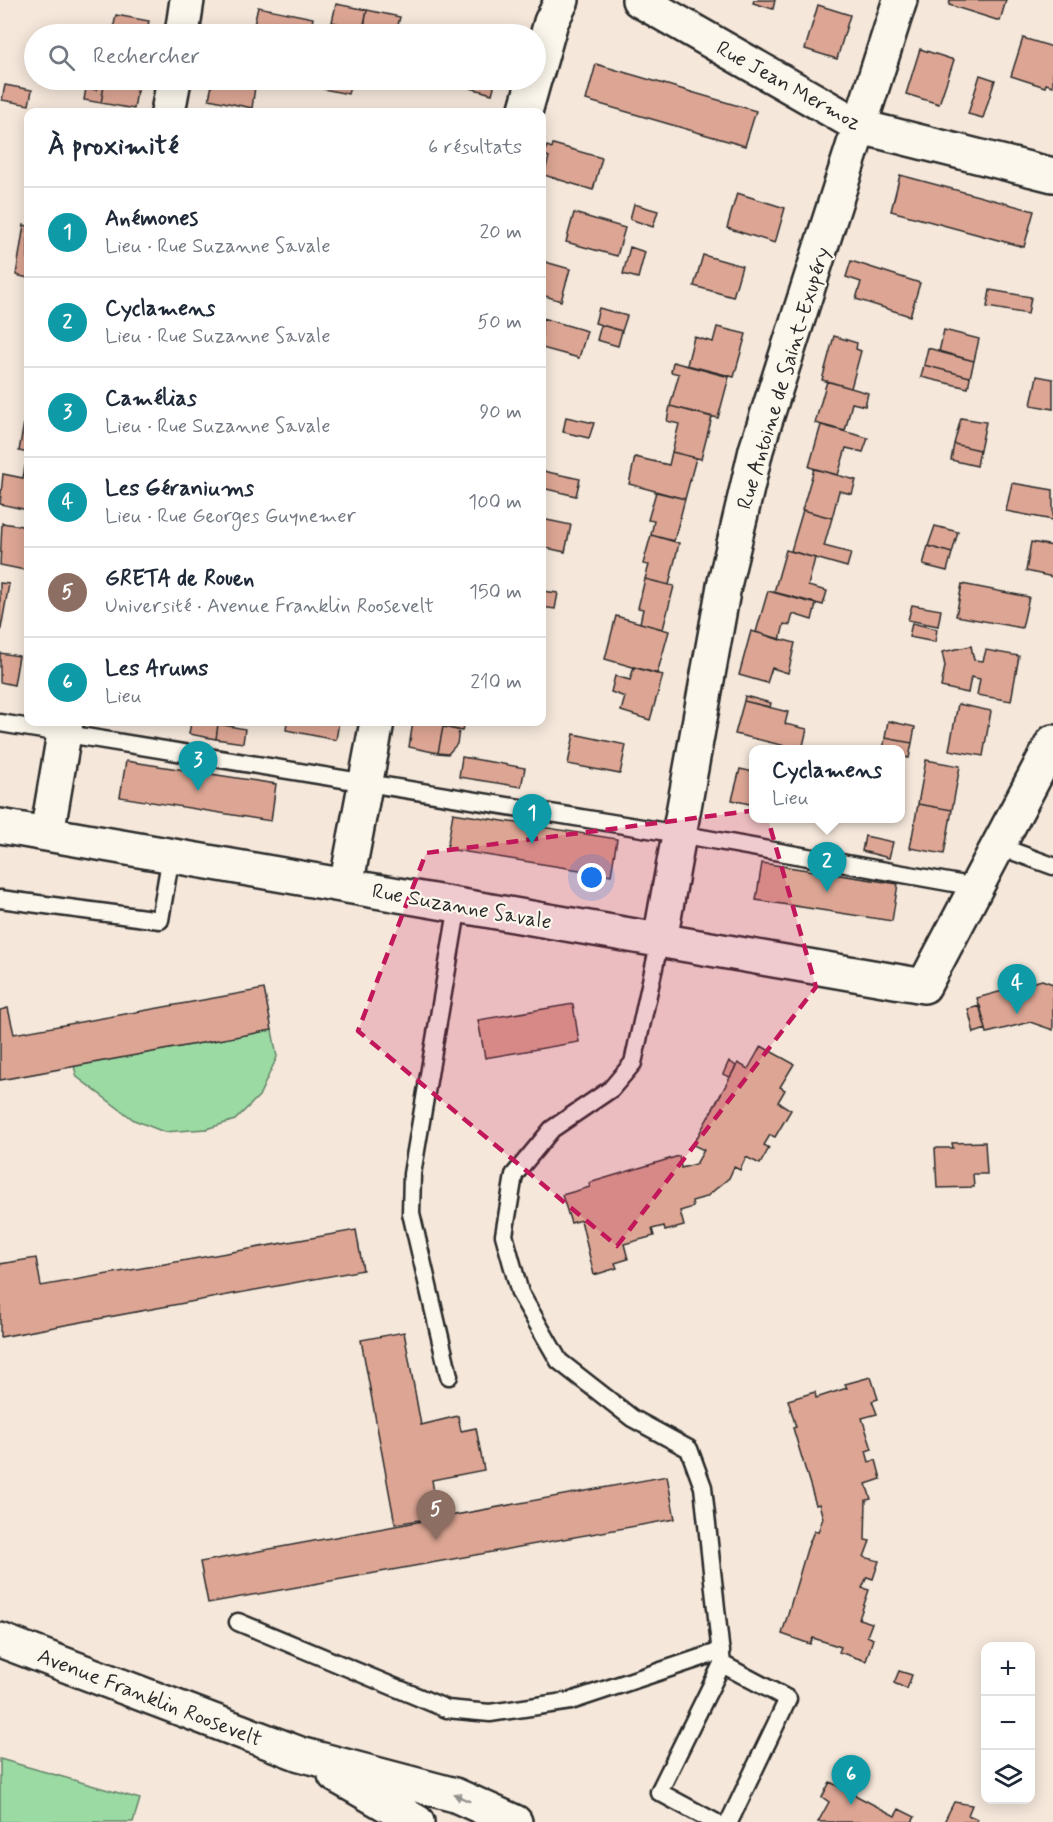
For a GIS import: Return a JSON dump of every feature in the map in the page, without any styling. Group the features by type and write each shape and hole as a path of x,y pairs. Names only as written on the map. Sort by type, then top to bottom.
{"street":[{"path":"183,24 187,0"},
{"path":"546,39 551,22 562,0"},
{"name":"Rue Jean Mermoz","path":"639,0 861,127 1053,175"},
{"name":"Rue Antoine de Saint-Exupéry","path":"660,940 724,586 756,450 900,0"},
{"path":"169,108 172,90"},
{"path":"526,108 531,90"},
{"path":"346,886 376,726"},
{"path":"47,834 65,728"},
{"path":"976,887 1053,742"},
{"name":"Rue Suzanne Savale","path":"0,826 924,986 976,887"},
{"name":"Avenue Franklin Roosevelt","path":"0,1640 300,1754 455,1795 515,1822"},
{"name":"Avenue Franklin Roosevelt","path":"300,1754 417,1822"}],"lane":[{"path":"0,723 24,725"},
{"path":"39,726 65,728 366,783 679,834 976,887"},
{"path":"998,846 1053,866"},
{"path":"0,899 160,920 171,855"},
{"path":"448,1376 411,1213 412,1174 458,905"},
{"path":"660,940 633,1063 611,1089 552,1129 514,1175 504,1235 520,1293 559,1361 632,1418 689,1449 703,1487 721,1657 659,1792 715,1822"},
{"path":"238,1622 447,1709 490,1713 571,1701 721,1657 788,1699 729,1822"}],"highlighted area":[{"path":"765,809 816,987 617,1246 358,1031 426,853"}],"green space":[{"path":"272,1030 277,1057 259,1096 235,1120 206,1129 164,1132 134,1120 77,1077 74,1066"},
{"path":"0,1759 140,1799 133,1822 0,1822"}],"building":[{"path":"754,0 775,0 773,9 753,3"},
{"path":"950,0 1006,0 1000,21 949,5"},
{"path":"336,4 367,10 364,24 332,22"},
{"path":"818,5 850,15 837,59 805,49"},
{"path":"258,7 313,18 312,24 254,24"},
{"path":"367,10 400,17 398,24 365,24"},
{"path":"116,15 149,21 148,24 114,24"},
{"path":"1023,38 1053,47 1053,86 1046,84 1045,87 1011,76"},
{"path":"920,49 954,60 939,104 906,94"},
{"path":"596,64 756,111 745,146 586,100"},
{"path":"980,75 995,80 983,118 968,114"},
{"path":"5,85 32,90 29,105 2,100"},
{"path":"86,90 103,90 101,103 84,100"},
{"path":"103,90 137,90 134,108 101,103"},
{"path":"211,90 255,90 252,108 209,99"},
{"path":"328,90 349,90 348,94"},
{"path":"478,90 493,90 492,94"},
{"path":"553,144 602,158 593,190 546,176 549,157 546,156 546,149 547,146 552,148"},
{"path":"900,175 1034,211 1024,247 891,211"},
{"path":"737,193 785,208 775,243 727,228"},
{"path":"634,204 658,211 653,227 630,219"},
{"path":"574,213 625,228 617,256 566,242"},
{"path":"24,225 24,277 16,275"},
{"path":"630,247 645,252 638,278 623,274"},
{"path":"703,255 742,266 733,297 694,286"},
{"path":"851,261 920,283 910,316 856,299 861,282 846,277"},
{"path":"546,262 570,269 561,301 546,296"},
{"path":"990,290 1031,297 1028,314 987,307"},
{"path":"599,308 627,316 622,331 595,323"},
{"path":"546,319 587,331 579,358 546,349"},
{"path":"601,325 622,331 618,346 597,340"},
{"path":"717,327 746,334 734,377 687,365 694,337 713,342"},
{"path":"944,330 979,339 974,361 939,352"},
{"path":"834,336 857,343 856,349 861,351 851,388 822,380"},
{"path":"928,348 974,361 970,377 924,365"},
{"path":"673,362 729,377 718,418 670,406 679,374 671,372"},
{"path":"924,365 970,377 968,388 921,377"},
{"path":"1037,376 1053,379 1053,409 1031,405"},
{"path":"827,381 868,393 865,406 852,403 845,431 815,423"},
{"path":"670,406 712,417 701,459 672,452 679,424 667,421"},
{"path":"566,417 594,423 589,438 563,432"},
{"path":"961,418 986,422 980,450 954,444"},
{"path":"24,423 24,452 19,451"},
{"path":"821,425 868,438 863,452 846,448 838,475 809,467"},
{"path":"954,444 980,450 977,466 951,460"},
{"path":"672,452 696,458 685,499 629,484 635,457 669,465"},
{"path":"814,469 856,480 852,494 839,491 832,518 802,510"},
{"path":"24,472 24,509 0,504 3,474 23,478"},
{"path":"546,472 580,479 576,496 546,489"},
{"path":"1012,483 1053,490 1053,520 1006,511"},
{"path":"656,492 685,499 674,541 651,535 654,521 648,520"},
{"path":"803,510 832,518 824,546 851,553 847,567 791,551"},
{"path":"546,520 571,525 565,552 546,548"},
{"path":"2,523 24,526 24,570 0,565"},
{"path":"935,526 958,532 952,553 928,546"},
{"path":"651,535 679,543 669,585 645,579 649,565 643,564"},
{"path":"1031,542 1053,546 1053,577 1026,571"},
{"path":"928,546 952,553 947,571 923,565"},
{"path":"786,550 815,558 808,586 827,591 823,605 774,592"},
{"path":"645,579 674,586 663,629 640,623 643,609 638,608"},
{"path":"0,583 9,584 0,634"},
{"path":"962,584 1029,597 1022,628 956,616"},
{"path":"768,591 816,604 812,620 793,614 790,625 784,624 780,640 756,632"},
{"path":"546,592 558,593 555,609 546,608"},
{"path":"912,605 941,610 938,626 908,620"},
{"path":"616,616 669,631 657,674 605,659"},
{"path":"912,623 937,629 935,642 909,637"},
{"path":"751,631 795,643 788,673 772,668 767,683 739,675"},
{"path":"971,646 974,660 983,661 986,650 1019,656 1011,701 977,695 980,679 971,677 968,693 941,687 945,666 942,652"},
{"path":"0,653 19,656 14,685 0,682"},
{"path":"634,667 663,675 650,720 621,711 625,697 611,692 615,676 630,680"},
{"path":"745,696 771,703 770,707 744,701"},
{"path":"744,701 788,712 785,724 807,729 803,745 781,745 735,734"},
{"path":"958,704 991,711 983,756 949,750"},
{"path":"888,721 915,727 912,743 885,738"},
{"path":"190,726 218,726 216,739 189,734"},
{"path":"218,726 245,729 243,743 216,739"},
{"path":"286,726 338,726 336,740 286,730"},
{"path":"412,726 463,726 462,731 443,727 438,753 409,747"},
{"path":"443,727 459,730 457,744 448,754 438,753"},
{"path":"574,734 626,745 620,774 568,764"},
{"path":"885,738 912,743 909,758 905,757 905,745 884,745"},
{"path":"462,757 525,768 521,787 459,777"},
{"path":"926,760 960,766 952,810 918,804"},
{"path":"126,761 276,784 271,821 120,797"},
{"path":"740,769 749,771 749,804 732,800"},
{"path":"918,804 952,810 944,854 910,848"},
{"path":"453,813 617,839 611,875 447,849"},
{"path":"865,836 893,842 889,858 862,851"},
{"path":"762,863 898,884 892,921 756,900"},
{"path":"1042,980 1053,984 1053,1030 1030,1022 987,1033 977,998"},
{"path":"264,989 272,1030 0,1080 0,1010 8,1008 14,1034"},
{"path":"573,1004 579,1042 485,1058 478,1020"},
{"path":"980,1006 986,1029 974,1033 968,1009"},
{"path":"761,1046 794,1064 780,1087 785,1090 778,1102 791,1110 775,1137 770,1135 764,1145 769,1148 760,1164 746,1157 740,1170 734,1167 729,1178 706,1197 692,1201 693,1207 680,1211 684,1226 665,1231 664,1226 652,1229 654,1236 624,1244 628,1259 615,1263 617,1268 594,1275 581,1220 571,1223 562,1195 590,1187 589,1183 679,1156 681,1168 696,1164 704,1150 693,1145 738,1063 748,1069"},
{"path":"729,1061 736,1066 730,1077 723,1074"},
{"path":"985,1142 987,1174 973,1174 974,1187 937,1188 935,1148 953,1148 952,1143"},
{"path":"356,1230 363,1270 0,1337 0,1264 36,1258 41,1286"},
{"path":"404,1332 421,1425 458,1416 461,1431 476,1428 484,1470 432,1480 438,1517 395,1524 361,1340"},
{"path":"871,1377 878,1399 872,1401 877,1414 862,1418 872,1449 866,1451 869,1462 876,1460 881,1479 866,1484 871,1499 866,1500 865,1540 870,1541 864,1557 879,1561 873,1579 867,1577 862,1588 869,1590 859,1619 872,1623 867,1636 873,1639 866,1661 839,1652 841,1647 813,1638 810,1644 782,1634 807,1549 814,1531 818,1532 823,1518 819,1504 816,1505 793,1428 796,1427 788,1400 815,1392 816,1398 847,1388 845,1384"},
{"path":"667,1476 675,1519 208,1603 200,1562"},
{"path":"899,1671 912,1675 907,1689 894,1683"},
{"path":"830,1782 895,1816 899,1809 915,1817 912,1822 818,1822 829,1802 822,1797"},
{"path":"954,1802 972,1805 968,1815 977,1819 976,1822 944,1822"}],"place":[{"name":"Camélias","path":"198,791"},
{"name":"Anémones","path":"532,844"},
{"name":"Cyclamens","path":"827,892"},
{"name":"Les Géraniums","path":"1017,1014"},
{"name":"GRETA de Rouen","path":"436,1540"},
{"name":"Les Arums","path":"851,1805"}]}
